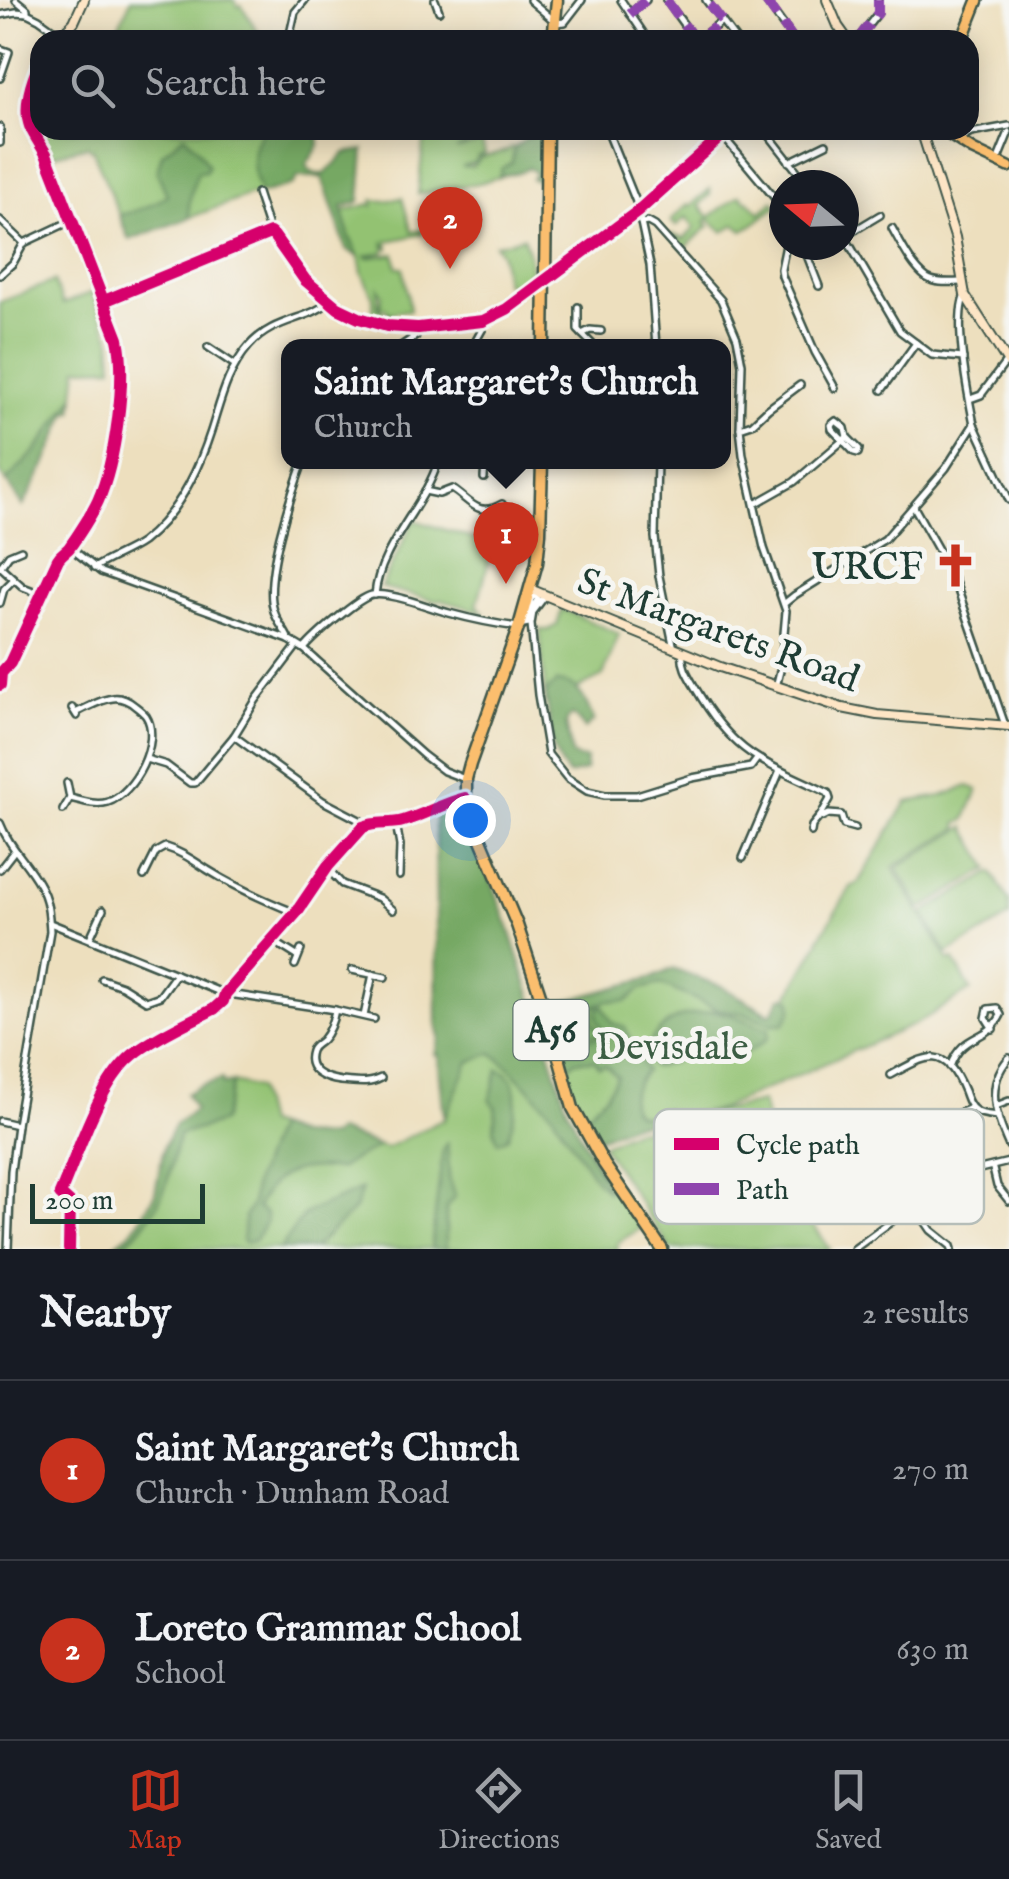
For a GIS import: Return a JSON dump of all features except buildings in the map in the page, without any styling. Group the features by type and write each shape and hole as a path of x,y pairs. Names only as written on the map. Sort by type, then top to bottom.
{"highway":[{"path":"554,30 557,0"},
{"path":"544,339 547,140"},
{"name":"A56","path":"542,469 537,563 521,625 466,779 465,798 516,924 573,1108 604,1164 662,1249"}],"main road":[{"path":"966,30 978,0"},
{"path":"958,140 1009,167"}],"street":[{"path":"16,0 28,9 27,13"},
{"path":"66,30 84,0"},
{"path":"291,30 296,12 305,0"},
{"path":"530,0 555,22 565,22 582,0"},
{"path":"620,0 641,30"},
{"path":"630,14 646,0"},
{"path":"666,0 688,30"},
{"path":"706,0 729,30"},
{"path":"765,0 787,30"},
{"path":"827,0 842,30"},
{"path":"865,30 878,13 878,0"},
{"path":"438,1 439,12"},
{"path":"0,15 27,13 50,30"},
{"path":"708,30 722,21"},
{"path":"0,78 9,52 1,49"},
{"path":"30,90 30,126"},
{"path":"0,127 0,143"},
{"path":"979,132 1009,129 997,162"},
{"path":"0,684 0,674 10,663 59,556 69,547 100,497 110,458 121,372 120,347 104,301 38,140"},
{"path":"611,140 641,223 650,265 655,339"},
{"path":"257,193 270,233 305,280 348,313 373,323 418,328 483,321 507,309 638,211 714,140"},
{"path":"727,140 769,191"},
{"path":"772,140 796,170"},
{"path":"924,140 955,237 966,295 1008,361 981,395 970,400"},
{"path":"789,162 826,144"},
{"path":"859,227 880,215"},
{"path":"0,220 24,242"},
{"path":"0,275 10,268 24,242 73,220"},
{"path":"641,223 655,226 721,300 737,338 742,364 743,455 764,548 786,603 776,686"},
{"path":"892,228 926,278 962,282"},
{"path":"104,301 270,233"},
{"path":"783,260 782,276 835,388"},
{"path":"809,260 819,286"},
{"path":"858,260 900,331 932,355 963,358"},
{"path":"966,295 961,322 963,358 974,424 1007,488 1009,500"},
{"path":"94,568 142,542 172,511 198,465 235,365 256,337 329,302"},
{"path":"578,307 577,328 587,339"},
{"path":"961,322 970,318 981,320"},
{"path":"477,339 483,321"},
{"path":"412,339 418,328"},
{"path":"582,334 601,331"},
{"path":"882,390 916,343"},
{"path":"208,348 235,365"},
{"path":"740,428 752,424 800,385"},
{"path":"786,603 885,539 946,468 974,424"},
{"path":"755,504 794,482 844,439"},
{"path":"289,640 274,610 273,578 285,516 301,469"},
{"path":"375,595 380,572 435,469"},
{"path":"484,478 485,469"},
{"path":"656,469 659,576 682,662 728,735 757,759 828,793 830,799 811,832"},
{"path":"425,491 439,494 452,488 482,510 502,504"},
{"path":"914,507 953,576 1007,726"},
{"path":"69,547 110,576 289,640 423,755 444,771 466,779"},
{"path":"22,550 9,555 0,566 24,587 41,594"},
{"path":"0,602 4,589 14,579"},
{"name":"St Margarets Road","path":"530,588 679,651 842,708 878,716 1007,726"},
{"path":"547,594 532,612 538,696 548,754 567,778 588,791 637,795 751,766 757,759"},
{"path":"146,759 166,765 193,784 300,647 375,595 521,625 529,623 537,596 531,598 521,625"},
{"path":"70,798 98,804 116,799 130,787 146,759 149,724 132,703 112,698 75,712"},
{"path":"234,736 324,801 367,824 396,824 465,798"},
{"path":"743,858 780,772"},
{"path":"63,810 70,798 66,783"},
{"path":"820,815 840,815 844,825 855,828"},
{"path":"0,823 9,844 41,886 50,923 16,1125 8,1249"},
{"path":"69,1249 70,1203 60,1194 116,1071 137,1051 223,1001 296,914 327,868 367,824"},
{"path":"396,824 399,876"},
{"path":"1,847 9,844"},
{"path":"144,876 156,852 170,848 296,914"},
{"path":"0,869 14,851"},
{"path":"327,868 342,884 393,906"},
{"path":"90,938 103,910"},
{"path":"50,923 226,993 374,1019"},
{"path":"273,941 299,953 295,965"},
{"path":"352,970 385,977"},
{"path":"102,978 146,1001 160,996 176,974"},
{"path":"364,1016 373,974"},
{"path":"334,1010 327,1033 310,1046 312,1064 318,1074 368,1083 381,1078"},
{"path":"950,1067 959,1048 993,1029"},
{"path":"891,1075 926,1056 943,1060 956,1073 971,1108"},
{"path":"1009,1058 994,1085 998,1116 1009,1146"},
{"path":"996,1106 1009,1101"},
{"path":"984,1114 998,1116"},
{"path":"0,1121 16,1125"},
{"path":"984,1169 1009,1162"},
{"path":"992,1168 997,1186 1009,1201"},
{"path":"854,1249 888,1224"},
{"path":"926,1224 952,1249"}],"green space":[{"path":"131,0 234,0 257,30 117,30"},
{"path":"44,140 288,140 266,192 129,240 93,150 87,146 52,155"},
{"path":"178,140 189,140 208,166 206,171 198,172 189,218 129,240 119,215 144,208 167,195 157,172 162,154"},
{"path":"258,140 319,140 307,164 316,174 325,174 345,153 364,150 360,201 342,207 359,257 346,249 322,177 297,177 293,185 261,194 253,161"},
{"path":"427,140 465,140 466,145 456,149 482,142 485,153 462,166 472,167 481,157 514,148 512,162 502,168 499,177 418,194"},
{"path":"524,140 541,140 540,181 532,179 536,173 528,168 499,177 502,168 512,162 514,148"},
{"path":"710,189 710,195 699,205 709,217 740,195 760,213 769,205 769,213 743,230 735,224 724,232 708,219 705,222 709,226 685,248 670,234 684,239 695,228 686,217 676,226 671,221 687,204 690,206"},
{"path":"402,198 412,232 422,230 423,234 388,241 389,250 383,241 385,252 366,256 395,254 397,267 403,267 410,310 388,313 386,308 380,309 382,294 378,288 378,309 394,320 373,318 373,298 343,211 373,206 373,200"},
{"path":"523,237 529,254 528,276 524,281 505,283 501,253 495,245"},
{"path":"54,281 63,304 93,292 111,339 113,367 78,368 73,411 68,411 23,506 0,472 0,302"},
{"path":"75,396 73,411 68,411 23,506 6,481 36,451"},
{"path":"414,520 514,549 510,558 490,556 477,605 483,612 381,587"},
{"path":"562,609 619,634 603,676 546,704 540,630 557,625"},
{"path":"556,682 576,689 594,721 585,729 573,715 566,723 572,755 586,759 585,771 568,775 552,744 546,693"},
{"name":"Devisdale","path":"968,786 978,790 965,820 957,824 959,828 893,867 949,961 953,959 971,990 916,1024 720,1109 654,1109 654,1118 632,1120 597,1137 575,1105 547,1006 672,969 721,986 776,1017 819,939 907,802 942,796"},
{"path":"462,802 510,930 567,1107 609,1193 595,1179 552,1113 492,1053 469,1062 444,1119 435,1054 440,1038 433,814"},
{"path":"965,827 989,868 921,909 897,868"},
{"path":"992,872 1009,901 1009,917 947,954 923,913"},
{"path":"672,969 721,986 767,1014 785,996 792,1000 792,1010 784,1024 772,1024 717,1009 660,984 641,989 627,1001 594,1006 592,1020 600,1033 582,1033 556,1016 552,1021 549,1012 565,1001"},
{"path":"603,1006 612,1023 625,1027 646,1071 633,1091 632,1107 636,1113 654,1114 654,1122 633,1124 599,1138 584,1117 606,1095 617,1076 605,1065 599,1067 595,1060 576,1061 565,1069 553,1025 557,1021 580,1036 598,1037 605,1034 597,1019 598,1008"},
{"path":"714,1011 769,1029 768,1038 730,1058 686,1057 653,1067 648,1060 648,1045 659,1031 680,1017"},
{"path":"509,1038 565,1108 602,1173 641,1228 617,1243 618,1249 120,1249 152,1211 179,1135 221,1122 233,1082 257,1088 266,1124 298,1135 331,1137 337,1131 386,1148 444,1119 454,1063"},
{"path":"498,1069 512,1080 516,1098 508,1137 498,1142 494,1129 496,1107 490,1099"},
{"path":"222,1079 223,1084 233,1082 222,1122 179,1135 167,1182 156,1206 135,1235 109,1249 130,1233 155,1193 164,1146 175,1124 195,1110 186,1094"},
{"path":"762,1102 764,1109 729,1109"},
{"path":"275,1127 297,1135 331,1137 337,1131 378,1146 340,1169 313,1168 281,1177 264,1194 257,1208 266,1214 266,1222 254,1241 245,1243 245,1216"},
{"path":"654,1128 654,1224 812,1224 830,1249 670,1249 602,1145 634,1130"},
{"path":"447,1143 449,1177 455,1196 446,1208 446,1249 431,1249 443,1148"},
{"path":"362,1189 355,1209 313,1249 280,1249 310,1211"}],"marked path":[{"path":"630,14 646,0"},
{"path":"666,0 688,30"},
{"path":"706,0 722,21 710,30"},
{"path":"765,0 787,30"},
{"path":"865,30 878,13 878,0"}],"cycle path":[{"path":"30,91 30,124"},
{"path":"0,685 1,673 10,663 58,559 98,501 110,465 120,398 118,339 38,140"},
{"path":"104,301 270,233 305,280 338,308 359,318 387,326 418,328 483,321 507,309 637,212 717,140"},
{"path":"69,1249 70,1203 60,1194 92,1116 112,1078 125,1063 147,1045 223,1001 363,827 403,821 465,798"}],"place":[{"name":"Loreto Grammar School","path":"450,269"},
{"name":"URCF","path":"956,566"},
{"name":"Saint Margaret's Church","path":"506,584"}]}
